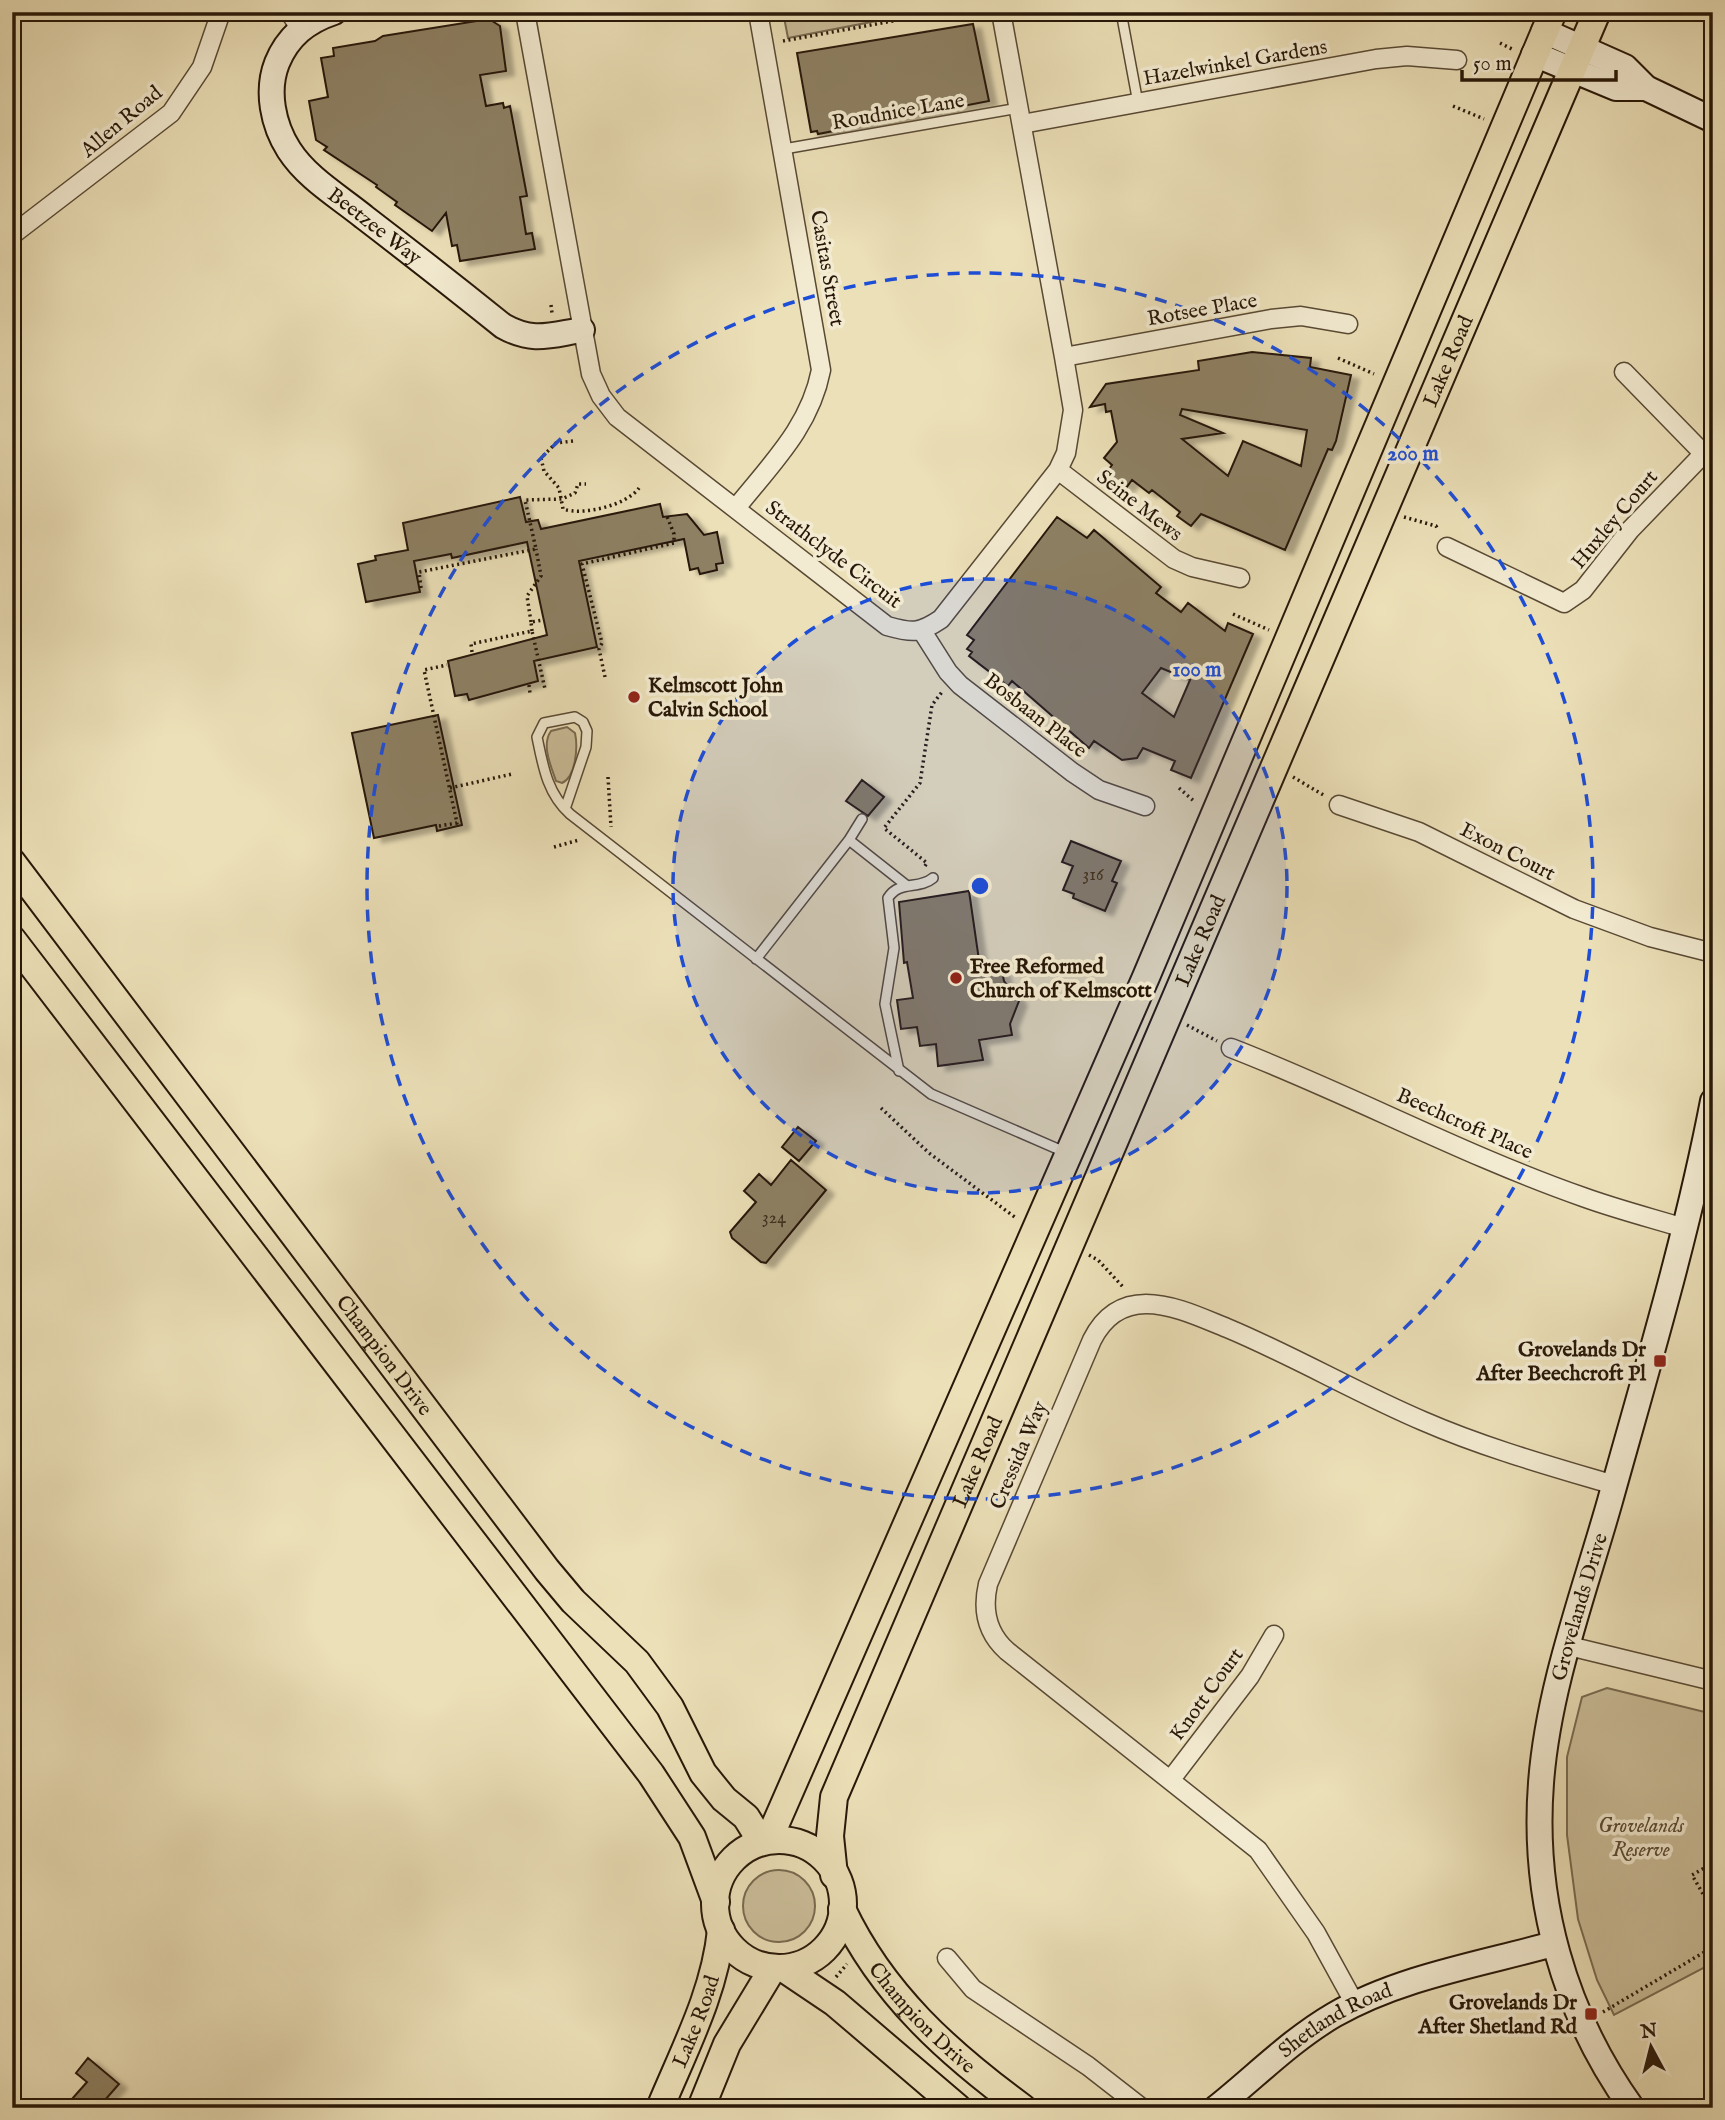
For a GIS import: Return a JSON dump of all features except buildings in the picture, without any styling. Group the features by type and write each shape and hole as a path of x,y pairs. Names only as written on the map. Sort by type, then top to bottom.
{"main road":[{"name":"Lake Road","path":"834,1875 830,1836 834,1797 1597,12"},
{"name":"Lake Road","path":"765,1840 1151,964 1538,38"},
{"name":"Champion Drive","path":"12,862 547,1570 573,1601 637,1662 670,1707 703,1773 724,1799 746,1817 765,1840"},
{"name":"Champion Drive","path":"12,939 659,1785 692,1837 716,1902"},
{"path":"1069,1153 1104,1170"},
{"path":"789,1839 811,1848 834,1875 842,1909 836,1932 822,1951 803,1964 778,1968 745,1959 731,1946 721,1930 716,1902 729,1865 744,1850 765,1840 789,1839"},
{"name":"Champion Drive","path":"842,1909 856,1938 904,2006 927,2030 1023,2108"},
{"name":"Lake Road","path":"660,2108 707,1993 718,1956 721,1930"},
{"name":"Lake Road","path":"701,2108 727,2044 778,1968"},
{"name":"Champion Drive","path":"778,1968 835,2003 958,2108"}],"street":[{"name":"Allen Road","path":"12,235 171,113 202,67 221,12"},
{"path":"291,22 334,12"},
{"name":"Strathclyde Circuit","path":"525,12 582,330 593,378 601,396 617,417 887,626 905,631 922,631"},
{"name":"Casitas Street","path":"736,508 802,425 812,407 821,370 758,12"},
{"path":"922,631 941,619 1058,470 1066,453 1073,411 1001,12"},
{"name":"Beetzee Way","path":"291,22 271,88 278,128 303,168 519,335 536,338 582,330"},
{"path":"1538,38 1576,60 1625,67 1646,88 1713,120"},
{"name":"Hazelwinkel Gardens","path":"1020,116 1138,103 1407,56 1457,60"},
{"name":"Rotsee Place","path":"1064,357 1271,319 1301,316 1348,324"},
{"path":"1625,372 1707,448"},
{"name":"Huxley Court","path":"1447,547 1564,603 1583,590 1630,530 1707,448"},
{"name":"Seine Mews","path":"1058,470 1174,559 1192,567 1240,578"},
{"name":"Bosbaan Place","path":"922,631 948,673 1001,717 1099,790 1145,806"},
{"name":"Exon Court","path":"1339,805 1419,832 1574,909 1650,937 1713,953"},
{"name":"Beechcroft Place","path":"1231,1048 1305,1076 1491,1161 1572,1193 1684,1228"},
{"name":"Grovelands Drive","path":"1632,2108 1578,2017 1553,1944 1540,1844 1541,1782 1550,1723 1569,1646 1684,1228 1713,1101"},
{"name":"Cressida Way","path":"1356,2004 1316,1934 1267,1861 1248,1840 1000,1645 991,1631 985,1612 988,1584 1092,1340 1112,1314 1145,1304 1199,1317 1280,1350 1421,1421 1532,1461 1614,1485"},
{"name":"Knott Court","path":"1172,1779 1250,1676 1274,1635"},
{"path":"1569,1646 1713,1681"},
{"name":"Shetland Road","path":"1216,2108 1315,2028 1356,2004 1387,1991 1553,1944"},
{"path":"947,1958 973,1989 1088,2066 1142,2108"}],"lane":[{"path":"1121,12 1138,103"},
{"name":"Roudnice Lane","path":"784,149 1020,116"},
{"path":"565,809 588,737 583,722 575,717 551,720 540,727 537,733 547,780 565,809 899,1071 948,1103 1069,1153"},
{"path":"756,959 862,820"},
{"path":"849,840 906,885"},
{"path":"899,1071 885,1004 894,948 888,898 895,890 906,885 926,883 933,877"}],"path":[{"path":"783,41 942,12"},
{"path":"1500,43 1538,38"},
{"path":"1453,106 1491,122"},
{"path":"551,305 552,313"},
{"path":"1338,358 1382,377"},
{"path":"573,441 556,443 541,458 544,471 559,488 563,509 581,511 617,502 634,494 639,488"},
{"path":"545,690 532,631 527,592 541,576 525,500 560,499 573,495 578,484 586,484"},
{"path":"605,677 599,649 602,643 582,564 674,543 674,534 666,514"},
{"path":"1398,516 1436,526 1447,547"},
{"path":"421,588 419,572 536,549"},
{"path":"1233,614 1273,632"},
{"path":"531,622 543,620"},
{"path":"472,652 471,644 532,631"},
{"path":"439,827 457,822 424,670 447,665"},
{"path":"529,685 530,693"},
{"path":"924,868 927,863 884,828 920,783 932,705 948,685"},
{"path":"450,788 512,774"},
{"path":"1290,775 1339,805"},
{"path":"608,777 612,835"},
{"path":"1179,788 1199,806"},
{"path":"554,847 588,838"},
{"path":"1182,1022 1231,1048"},
{"path":"881,1108 929,1153 1016,1218"},
{"path":"1085,1252 1098,1260 1128,1292"},
{"path":"1713,1863 1692,1875 1713,1910"},
{"path":"1597,2015 1713,1947"},
{"path":"832,1981 850,1960"}],"green space":[{"path":"783,12 923,12 788,38"},
{"path":"567,727 575,733 576,753 570,775 562,783 556,781 547,743 551,731"},
{"name":"Grovelands Reserve","path":"1607,1688 1713,1714 1713,1963 1614,2015 1597,1980 1578,1919 1567,1835 1567,1757 1582,1697"},
{"path":"786,1870 805,1880 813,1892 813,1920 805,1932 793,1940 772,1942 753,1932 745,1920 743,1899 753,1880 765,1872"}],"place":[{"name":"Kelmscott John Calvin School","path":"634,697"},
{"name":"Free Reformed Church of Kelmscott","path":"956,978"},
{"name":"Grovelands Dr After Beechcroft Pl","path":"1660,1361"},
{"name":"Grovelands Dr After Shetland Rd","path":"1591,2014"}]}
